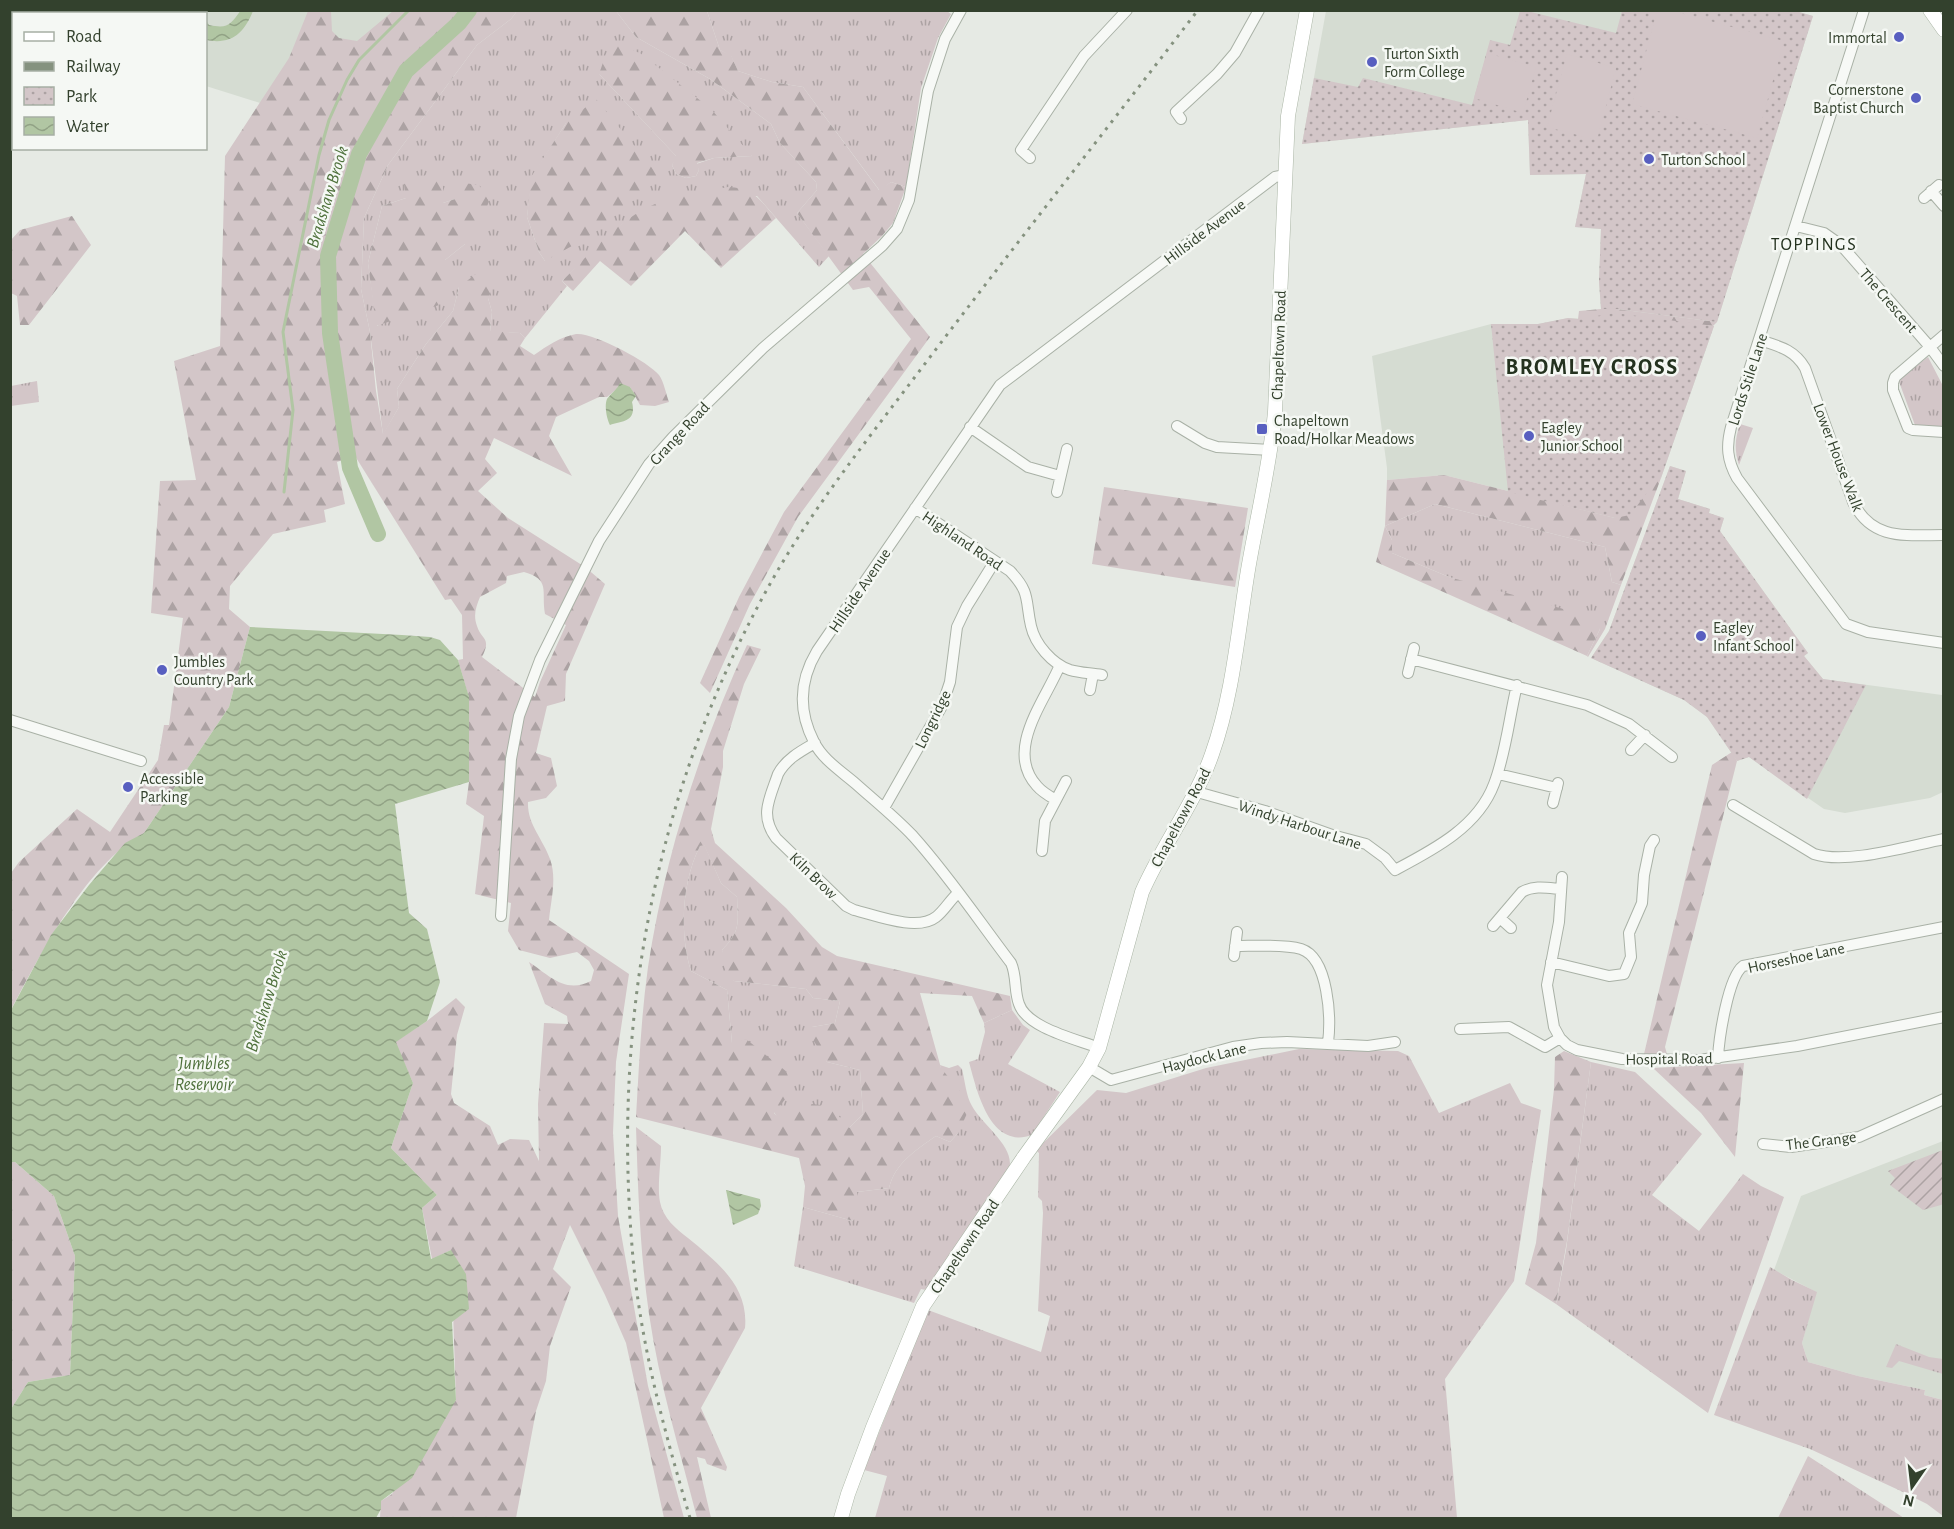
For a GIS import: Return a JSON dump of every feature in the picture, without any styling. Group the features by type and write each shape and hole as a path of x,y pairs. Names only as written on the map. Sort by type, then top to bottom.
{"main road":[{"name":"Chapeltown Road","path":"841,1518 873,1427 923,1306 1024,1157 1089,1067 1099,1048 1142,892 1197,792 1219,734 1271,450 1291,93 1307,10"},
{"path":"1930,10 1944,30"}],"street":[{"name":"Grange Road","path":"501,916 511,759 519,716 540,660 585,567 625,498 649,464 673,437 751,359 874,252 897,229 909,200 928,91 945,39 961,10"},
{"path":"1030,158 1021,150 1084,56 1127,10"},
{"path":"1181,119 1176,112 1217,74 1235,53 1259,10"},
{"name":"Lords Stile Lane","path":"1864,10 1727,441 1728,456 1737,478 1846,624 1868,632 1944,643"},
{"name":"Hillside Avenue","path":"1099,1048 1029,1019 1018,1001 1011,963 958,893 913,836 828,760 815,743 806,723 801,703 801,691 817,651 992,394 1006,380 1275,177 1285,175"},
{"path":"1931,191 1944,206"},
{"name":"The Crescent","path":"1796,225 1824,234 1841,245 1944,366"},
{"path":"1944,335 1893,380 1893,390 1907,425 1911,429 1944,432"},
{"name":"Lower House Walk","path":"1759,340 1786,348 1800,359 1809,378 1853,502 1863,518 1887,533 1944,535"},
{"path":"1176,425 1216,447 1271,450"},
{"path":"970,427 1028,467 1060,476"},
{"path":"1057,492 1067,449"},
{"name":"Highland Road","path":"915,508 1010,571 1024,588 1034,635 1044,650 1059,665"},
{"name":"Longridge","path":"884,808 942,706 950,682 957,627 967,606 995,561"},
{"path":"1408,673 1412,654 1587,705 1616,717 1645,735 1672,757"},
{"path":"1056,800 1034,783 1025,765 1023,755 1026,738 1059,665 1098,674 1090,690"},
{"path":"1517,685 1498,774 1558,785 1553,803"},
{"path":"10,720 141,761"},
{"path":"1632,750 1645,735"},
{"name":"Kiln Brow","path":"815,743 797,753 778,774 765,815 770,831 776,838 846,906 854,910 907,923 925,923 940,914 958,893"},
{"name":"Windy Harbour Lane","path":"1197,792 1265,811 1332,835 1366,844 1395,870 1436,848 1467,822 1488,797 1498,774"},
{"path":"1042,851 1045,821 1066,781"},
{"path":"1733,805 1814,854 1825,857 1849,858 1944,839"},
{"path":"1551,962 1609,976 1624,974 1631,957 1629,933 1642,903 1645,852 1654,840"},
{"path":"1460,1029 1509,1027 1545,1047 1560,1038 1553,1022 1547,985 1559,922 1562,877"},
{"path":"1511,928 1496,922 1522,892 1534,887 1561,889"},
{"name":"Horseshoe Lane","path":"1718,1058 1720,1031 1735,976 1743,966 1944,927"},
{"path":"1237,932 1234,951 1293,948 1310,953 1320,969 1329,1007 1328,1043"},
{"name":"Hospital Road","path":"1560,1038 1577,1050 1622,1059 1699,1060 1797,1046 1944,1017"},
{"name":"Haydock Lane","path":"1089,1067 1112,1080 1233,1047 1269,1043 1368,1046 1395,1042"},
{"name":"The Grange","path":"1763,1144 1791,1147 1859,1137 1944,1099"}],"shaded area":[{"name":"Turton School","path":"1792,10 1813,16 1717,322 1601,309 1599,281 1601,229 1575,227 1586,174 1530,175 1528,120 1302,144 1326,11"},
{"path":"10,11 414,11 354,69 260,103 207,86 207,12 12,12 11,51"},
{"name":"Eagley Junior School","path":"1568,318 1714,326 1661,478 1659,477 1615,518 1444,475 1387,480 1372,356 1491,324 1538,324"},
{"name":"Eagley Infant School","path":"1670,466 1686,471 1678,499 1710,509 1709,513 1724,518 1720,531 1808,653 1804,656 1823,679 1942,695 1943,792 1930,798 1845,813 1824,809 1749,757 1737,761 1707,717 1684,700 1591,658 1609,631"},
{"path":"1943,1141 1943,1400 1924,1395 1925,1390 1858,1376 1808,1362 1802,1343 1816,1292 1774,1270 1801,1196"}],"green space":[{"name":"Turton School","path":"1792,10 1813,16 1717,322 1601,309 1599,281 1601,229 1575,227 1586,174 1530,175 1528,120 1302,144 1314,78 1358,87 1363,78 1472,105 1490,40 1510,45 1520,11 1616,33 1622,11"},
{"path":"308,11 331,11 332,31 339,38 357,41 393,11 517,11 511,19 477,45 388,165 364,218 361,289 370,332 383,434 399,407 397,389 426,344 453,311 459,287 481,270 490,271 496,280 488,298 492,312 490,331 520,333 525,338 520,346 534,355 570,335 595,338 620,349 653,369 661,378 669,402 655,406 640,405 630,387 618,388 607,397 599,397 556,417 549,436 572,476 494,438 485,459 497,473 478,491 508,518 585,567 605,584 566,674 565,701 547,706 536,753 551,758 557,786 546,798 528,802 528,810 552,866 553,889 549,920 629,974 616,1062 613,1133 618,1216 648,1386 684,1518 664,1518 626,1343 570,1225 553,1269 571,1287 550,1346 546,1381 536,1411 516,1518 380,1518 381,1501 392,1494 456,1400 451,1250 432,1259 422,1208 437,1195 391,1148 413,1083 395,1042 456,998 465,1007 457,1035 451,1094 454,1103 490,1126 498,1145 510,1139 529,1140 539,1161 538,1104 544,1023 568,1024 567,1016 545,1004 529,962 558,982 573,985 591,981 594,970 589,961 577,952 550,958 519,950 508,931 511,903 475,894 484,816 466,804 469,782 469,698 458,660 463,659 462,615 451,599 445,600 355,456 337,462 345,504 324,510 326,522 273,534 230,586 229,609 250,627 229,707 144,833 123,847 84,888 51,937 11,1010 11,873 19,862 77,809 110,832 158,760 164,725 169,725 183,618 151,613 160,481 196,480 174,361 220,346 225,156 289,58","holes":["524,572 541,582 543,587 545,614 566,625 535,697 482,657 486,642 479,631 475,615 480,597 506,583 507,576"]},
{"path":"517,11 616,11 636,37 710,79 771,124 780,143 816,182 817,190 797,213 829,256 819,267 757,196 638,213 621,225 562,281 567,286 525,338 520,333 490,332 492,312 488,298 459,287 453,311 426,344 397,389 399,407 383,435 370,332 361,289 364,218 388,165 477,45 511,19","holes":["599,74 752,156 714,158 696,164 699,170 696,176 686,178 676,174 672,165 677,157","566,123 545,261 539,252 527,217 532,177","406,198 443,203 455,199 465,244 445,260 445,280 377,326 368,263 382,206"]},
{"path":"616,11 707,11 720,50 731,55 738,71 772,82 803,87 879,190 891,182 906,187 893,223 863,254 930,337 798,517 750,604 710,693 700,683 739,597 784,512 911,339 869,287 853,290 797,213 817,190 816,182 780,143 771,124 710,79 636,37"},
{"path":"707,11 947,11 951,14 938,38 921,88 906,187 891,182 880,191 803,87 772,82 738,71 731,56 720,50"},
{"path":"1657,11 1673,11 1784,41 1757,138 1632,104"},
{"path":"616,45 640,53 711,109 752,156 714,158 697,163 699,170 696,176 686,178 676,174 672,165 676,156 599,74 606,54"},
{"path":"1487,53 1536,67 1523,113 1474,98"},
{"path":"1567,54 1616,68 1597,140 1547,127"},
{"path":"596,99 658,175 588,237 545,261 539,252 527,217 531,177 566,123"},
{"path":"430,173 443,186 443,203 455,199 464,183 479,185 489,201 481,224 465,244 445,260 445,280 439,305 376,326 368,263 382,206 406,198 404,184"},
{"path":"728,187 744,190 756,196 776,218 721,268 685,231 631,286 600,261 573,291 562,281 605,238 642,211 673,198"},
{"path":"72,216 91,245 29,325 20,325 17,296 11,293 11,240 20,230"},
{"path":"1601,309 1717,322 1713,326 1578,319 1579,311"},
{"name":"Eagley Junior School","path":"1615,313 1714,326 1661,478 1659,477 1630,515 1615,518 1508,492 1491,324 1538,324"},
{"path":"1928,357 1943,386 1943,428 1916,428 1898,379"},
{"path":"37,381 39,402 11,406 11,386"},
{"path":"1740,424 1753,428 1739,465 1736,444"},
{"name":"Eagley Infant School","path":"1670,466 1686,471 1678,499 1710,509 1709,513 1724,518 1720,531 1808,653 1804,656 1823,679 1866,685 1807,799 1749,757 1737,761 1707,717 1684,700 1591,658 1609,631"},
{"path":"1444,475 1615,518 1659,476 1661,478 1621,585 1612,582 1605,547 1435,504 1385,526 1387,480"},
{"path":"1104,487 1248,508 1235,587 1092,564"},
{"path":"1435,504 1605,547 1612,582 1621,585 1605,629 1588,657 1600,629 1449,577 1392,553 1392,540 1385,526"},
{"path":"1385,526 1392,540 1392,553 1449,577 1592,617 1600,629 1587,656 1376,562"},
{"path":"747,645 761,649 744,684 723,751 723,767 711,829 715,843 786,908 822,947 837,956 1010,996 1012,1010 984,1023 972,996 920,993 941,1068 971,1105 958,1133 950,1142 936,1136 901,1164 889,1188 857,1192 859,1205 853,1221 803,1207 805,1186 799,1158 636,1117 640,1042 655,925 686,802 730,683","holes":["704,845 721,883 737,897 738,914 735,932 722,950 726,974 734,981 806,989 813,998 840,1001 835,1023 812,1027 810,1035 827,1062 860,1070 863,1114 849,1128 830,1106 802,1103 787,1117 777,1116 774,1113 791,1092 787,1072 746,1039 732,1043 727,990 691,971 685,940 684,907 689,875 700,846"]},
{"path":"1732,752 1737,761 1665,1047 1667,1054 1644,1054 1712,765"},
{"path":"704,844 721,883 737,897 737,926 722,950 734,981 806,989 813,998 840,1001 835,1023 812,1027 827,1062 860,1070 863,1114 849,1128 777,1117 732,1043 727,990 691,971 685,940 684,907 689,875 700,846"},
{"path":"1012,1010 1023,1025 1030,1030 1008,1064 1060,1092 1032,1135 1018,1137 1006,1134 988,1115 981,1102 969,1062 978,1059 985,1032 984,1023"},
{"path":"1299,1049 1398,1051 1409,1056 1439,1113 1510,1083 1521,1103 1541,1110 1514,1281 1445,1379 1457,1518 875,1518 887,1476 864,1470 928,1310 1041,1352 1050,1316 1038,1311 1043,1213 1042,1201 1038,1197 1039,1153 1036,1150 1097,1090 1126,1093 1206,1068"},
{"path":"1564,1051 1591,1062 1567,1241 1556,1304 1525,1284 1536,1243 1554,1089 1555,1057"},
{"path":"1591,1062 1635,1072 1702,1134 1652,1195 1699,1231 1743,1174 1784,1197 1708,1413 1556,1304 1566,1250"},
{"path":"1744,1063 1735,1157 1701,1113 1653,1068"},
{"path":"940,1065 949,1068 958,1065 962,1069 972,1106 1003,1144 1010,1161 1009,1169 926,1290 921,1289 914,1303 794,1266 803,1207 853,1221 857,1192 889,1188 896,1171 914,1152 936,1136 950,1142 958,1133"},
{"path":"636,1127 661,1146 659,1196 664,1213 675,1227 710,1256 729,1276 742,1300 745,1313 745,1328 701,1408 727,1467 726,1471 707,1464 705,1459 697,1457 711,1518 697,1518 653,1340 641,1244"},
{"path":"1943,1150 1944,1203 1941,1205 1923,1210 1890,1185 1895,1178 1888,1171"},
{"path":"11,1162 15,1162 54,1196 75,1256 70,1375 28,1382 11,1409"},
{"path":"1770,1267 1817,1292 1802,1343 1808,1362 1858,1376 1925,1390 1924,1395 1943,1400 1943,1516 1927,1504 1810,1449 1714,1415"},
{"path":"1896,1344 1929,1357 1943,1359 1943,1374 1899,1361 1892,1368 1886,1367"},
{"path":"1808,1456 1904,1518 1778,1518"}],"water":[{"path":"241,10 253,11 246,26 236,36 223,41 207,40 207,22 209,25 220,26 231,22"},
{"path":"620,383 630,387 636,396 632,402 633,409 627,420 610,425 606,413 606,402"},
{"name":"Jumbles Reservoir","path":"250,627 402,635 440,640 458,660 469,697 469,782 395,804 409,913 427,929 440,982 427,1021 396,1042 413,1083 391,1148 437,1195 422,1208 431,1259 451,1250 466,1274 469,1309 452,1322 456,1400 412,1478 381,1501 381,1509 376,1518 11,1518 11,1409 28,1382 70,1375 75,1256 54,1196 15,1162 11,1162 11,1010 51,935 125,843 144,833 229,707"},
{"path":"726,1190 760,1199 761,1206 758,1214 733,1225"}],"waterway":[{"path":"284,492 293,410 283,332 319,155 329,120 359,60 409,10"},
{"name":"Bradshaw Brook","path":"378,534 350,468 330,333 328,256 359,154 406,71 459,23 469,10"}],"railway":[{"path":"690,1518 662,1418 640,1315 632,1246 628,1161 629,1076 637,993 650,910 670,828 695,748 727,669 765,593 820,505 958,320 1198,10"}],"place":[{"name":"Immortal","path":"1899,37"},
{"name":"Turton Sixth Form College","path":"1372,62"},
{"name":"Cornerstone Baptist Church","path":"1916,98"},
{"name":"Turton School","path":"1649,159"},
{"name":"Chapeltown Road/Holkar Meadows","path":"1262,429"},
{"name":"Eagley Junior School","path":"1529,436"},
{"name":"Eagley Infant School","path":"1701,636"},
{"name":"Jumbles Country Park","path":"162,670"},
{"name":"Accessible Parking","path":"128,787"}],"district":[{"name":"TOPPINGS","path":"1814,244"},
{"name":"BROMLEY CROSS","path":"1592,366"}]}
